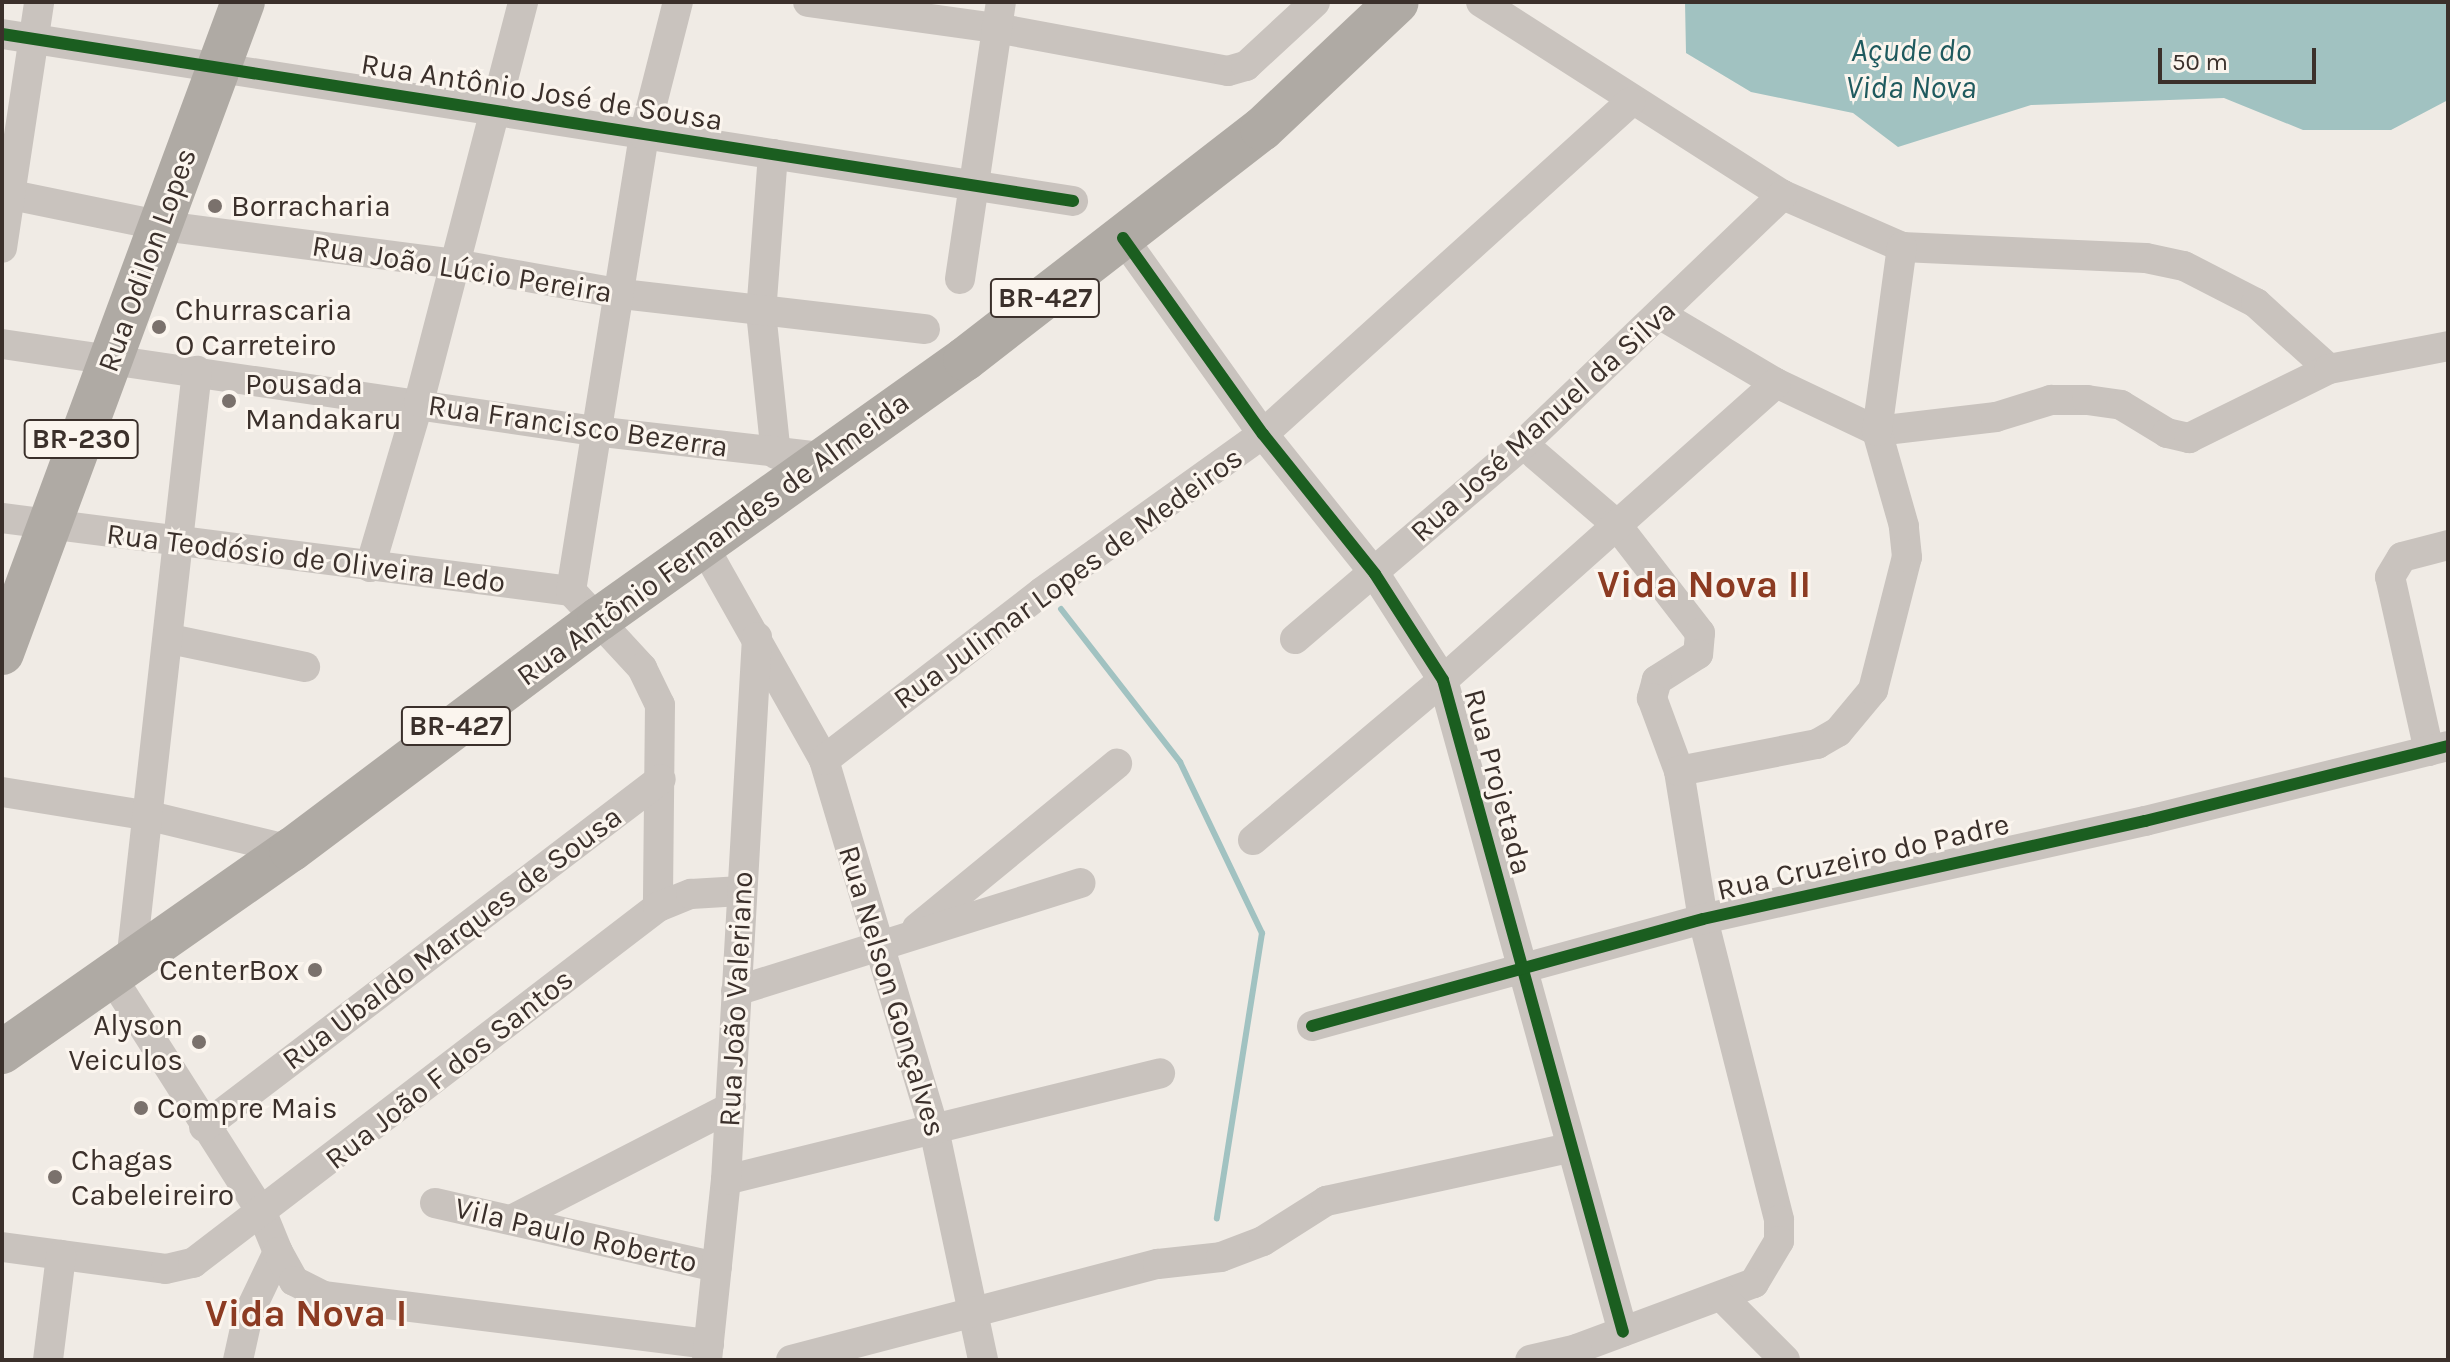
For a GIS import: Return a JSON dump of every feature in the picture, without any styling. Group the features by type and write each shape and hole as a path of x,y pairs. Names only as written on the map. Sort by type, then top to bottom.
{"highway":[{"name":"Rua Odilon Lopes","path":"2,653 163,226 217,67 243,2"},
{"name":"Rua Antônio Fernandes de Almeida","path":"9,1042 121,969 291,850 585,605 703,545 821,457 965,359 1262,129 1397,2"}],"street":[{"path":"2,248 6,194 39,2"},
{"path":"370,567 419,402 523,2"},
{"path":"658,907 660,705 642,668 585,605 594,431 622,294 644,135 678,2"},
{"path":"808,2 999,15 1228,71 1246,66 1315,2"},
{"path":"1481,2 1630,102 1783,195 1902,247 2146,258 2184,266 2256,303 2329,369"},
{"path":"960,279 999,15"},
{"name":"Rua Antônio José de Sousa","path":"2,34 1073,201"},
{"name":"Rua Julimar Lopes de Medeiros","path":"824,760 1042,592 1263,434 1630,102"},
{"path":"773,154 761,312 776,454"},
{"name":"Rua João Lúcio Pereira","path":"6,194 163,226 455,264 622,294 925,329"},
{"name":"Rua José Manuel da Silva","path":"1295,639 1375,574 1523,444 1783,195"},
{"name":"Rua Projetada","path":"1123,238 1263,434 1375,574 1443,680 1569,1148 1623,1332"},
{"path":"1679,771 1817,744 1838,732 1873,690 1907,557 1904,526 1877,431 1902,247"},
{"path":"1661,315 1776,383 1877,431 1996,417 2051,400 2087,400 2121,405 2167,433 2189,438 2329,369 2448,346"},
{"name":"Rua Francisco Bezerra","path":"2,344 419,402 594,431 821,457"},
{"path":"197,371 150,816 121,969 204,1127 262,1213 294,1281 323,1296 708,1352"},
{"name":"Rua Projetada","path":"1253,840 1443,680 1615,523 1776,383"},
{"path":"1523,444 1615,523 1702,640 1698,654 1667,671 1654,688 1652,698 1679,771 1703,919 1779,1220 1779,1241 1766,1270 1754,1283 1623,1332 1573,1355 1530,1360"},
{"name":"Rua Teodósio de Oliveira Ledo","path":"2,518 370,567 585,605"},
{"name":"Rua Nelson Gonçalves","path":"703,545 824,760 893,941 983,1360"},
{"path":"2439,748 2391,569 2402,557 2448,545"},
{"name":"Rua João Valeriano","path":"708,1352 726,1180 757,637"},
{"path":"170,639 305,667"},
{"name":"Rua Cruzeiro do Padre","path":"1312,1026 1520,966 1703,919 2145,821 2439,748"},
{"path":"893,941 1117,764"},
{"name":"Rua Ubaldo Marques de Sousa","path":"204,1127 661,779"},
{"path":"2,792 150,816 291,850"},
{"path":"736,991 1080,883"},
{"name":"Rua João F dos Santos","path":"61,1255 166,1269 193,1263 658,907 691,894 741,891"},
{"path":"726,1180 1160,1073"},
{"path":"513,1219 731,1107"},
{"path":"791,1360 1158,1264 1221,1257 1263,1241 1306,1211 1341,1197 1569,1148"},
{"name":"Vila Paulo Roberto","path":"435,1203 717,1267"},
{"path":"2,1247 61,1255 48,1360"},
{"path":"238,1360 255,1295 278,1252"},
{"path":"1722,1297 1785,1360"}],"water":[{"name":"Açude do Vida Nova","path":"1685,2 2448,2 2448,100 2391,130 2303,130 2224,98 2031,105 1898,147 1853,113 1751,92 1686,53"}],"waterway":[{"path":"1061,609 1180,762 1262,933 1217,1218"}],"cycle path":[{"path":"2,34 1073,201"},
{"path":"1123,238 1263,434 1375,574 1443,680 1623,1332"},
{"path":"1312,1026 1703,919 2145,821 2448,746"}],"place":[{"name":"Borracharia","path":"215,206"},
{"name":"Churrascaria O Carreteiro","path":"159,327"},
{"name":"Pousada Mandakaru","path":"229,401"},
{"name":"CenterBox","path":"315,970"},
{"name":"Alyson Veiculos","path":"199,1042"},
{"name":"Compre Mais","path":"141,1108"},
{"name":"Chagas Cabeleireiro","path":"55,1177"}],"district":[{"name":"Vida Nova II","path":"1704,585"},
{"name":"Vida Nova I","path":"306,1314"}]}
